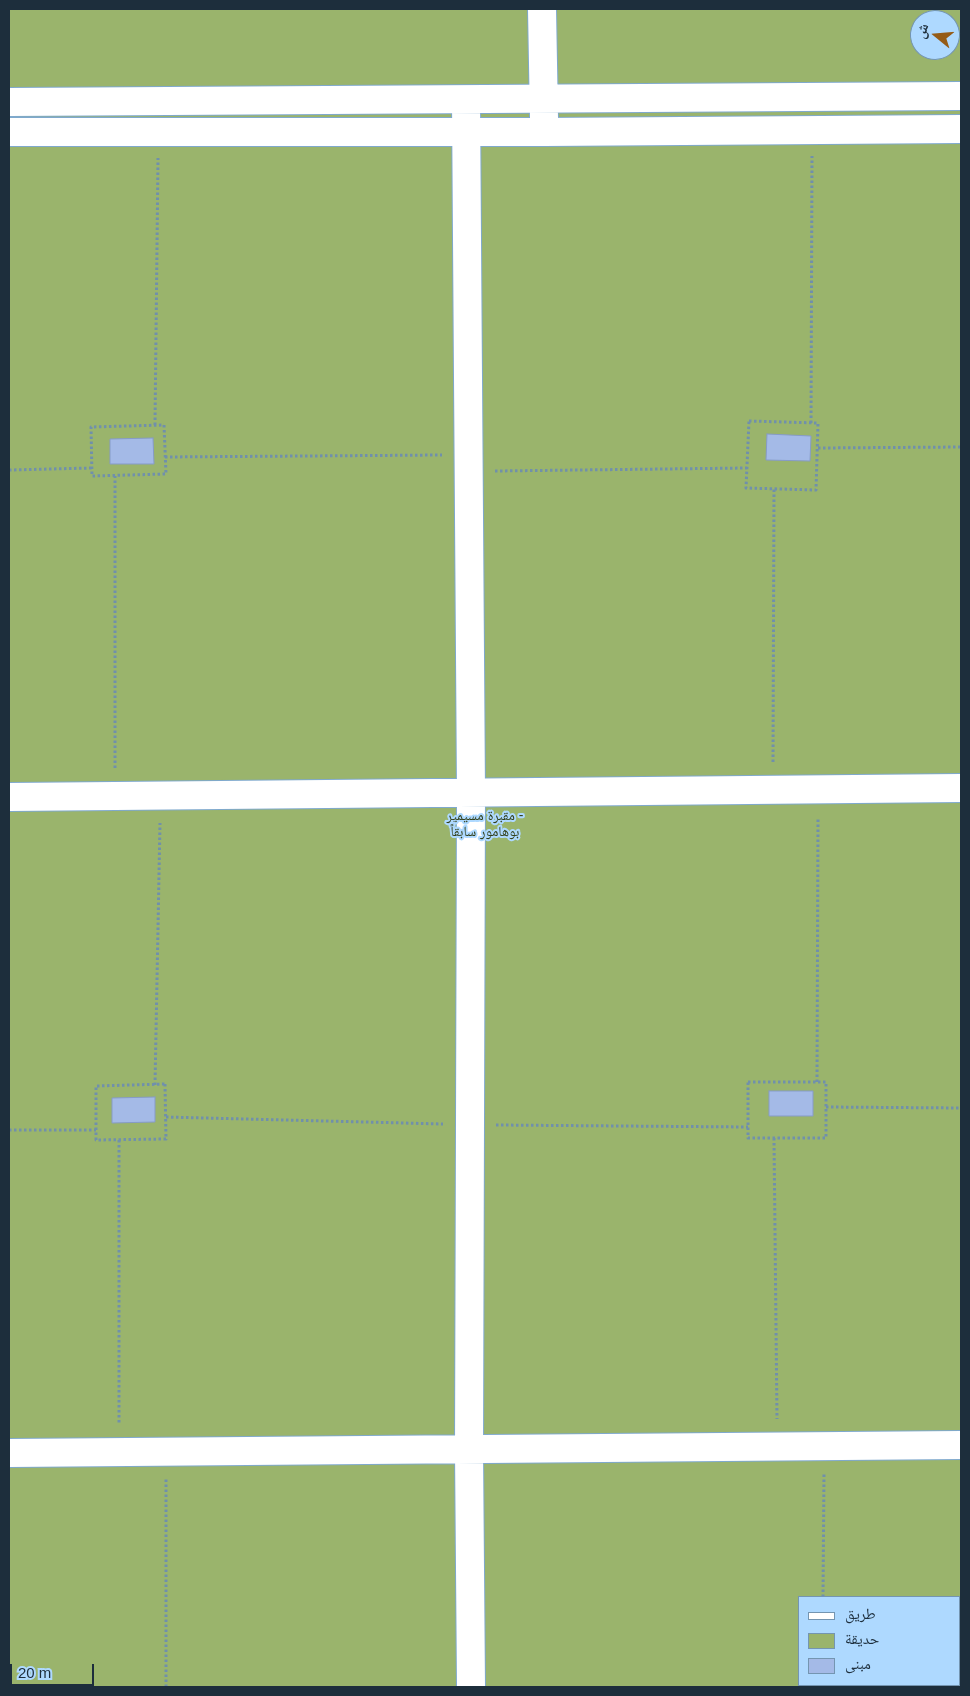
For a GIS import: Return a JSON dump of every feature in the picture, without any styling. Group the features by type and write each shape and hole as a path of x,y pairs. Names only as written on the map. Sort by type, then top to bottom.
{"street":[{"path":"542,9 544,132"},
{"path":"9,102 961,96"},
{"path":"466,100 471,793 469,1450 471,1687"},
{"path":"9,132 544,132 961,129"},
{"path":"9,797 961,788"},
{"path":"9,1453 961,1445"}],"path":[{"path":"811,423 812,130"},
{"path":"155,425 159,132"},
{"path":"749,421 811,423 818,423 816,490 746,488 749,421"},
{"path":"155,425 164,425 166,474 92,476 91,426 155,425"},
{"path":"818,448 961,447"},
{"path":"165,457 747,468"},
{"path":"9,470 92,468"},
{"path":"115,476 115,796"},
{"path":"773,790 774,489"},
{"path":"817,1082 818,789"},
{"path":"155,1084 161,795"},
{"path":"748,1082 817,1082 826,1082 826,1138 748,1138 748,1082"},
{"path":"155,1084 165,1084 166,1139 96,1140 96,1086 155,1084"},
{"path":"826,1107 961,1108"},
{"path":"166,1117 470,1125 748,1127"},
{"path":"9,1130 96,1130"},
{"path":"774,1138 777,1447"},
{"path":"119,1140 119,1452"},
{"path":"823,1596 824,1447"},
{"path":"166,1452 166,1687"}],"green space":[{"name":"مقبرة مسيمير - بوهامور سابقاً","path":"9,9 961,9 961,1687 9,1687"}],"building":[{"path":"767,434 811,436 810,461 766,460"},
{"path":"153,438 154,464 110,464 110,439"},
{"path":"769,1091 813,1091 813,1116 769,1116"},
{"path":"155,1097 155,1122 112,1123 112,1098"}]}
